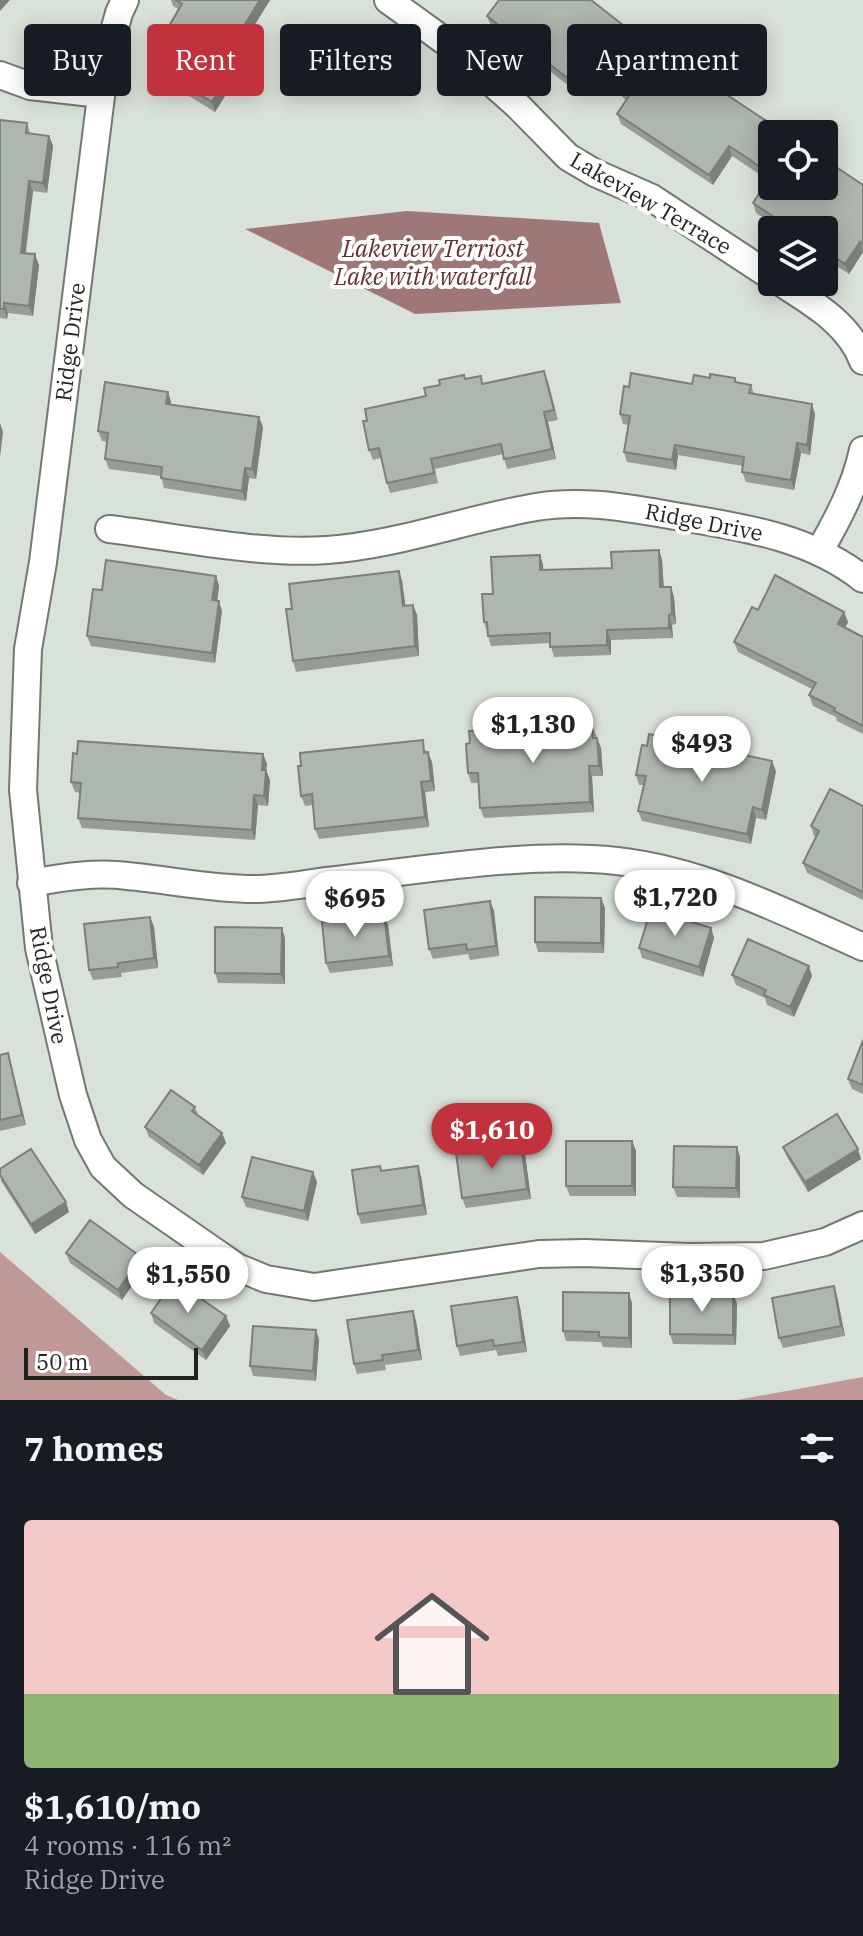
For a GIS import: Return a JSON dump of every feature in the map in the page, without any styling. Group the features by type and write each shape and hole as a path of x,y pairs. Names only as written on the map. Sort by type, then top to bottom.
{"street":[{"name":"Ridge Drive","path":"116,24 125,0"},
{"name":"Lakeview Terrace","path":"388,0 446,42 517,105 568,157 595,173 652,198 758,268"},
{"path":"0,75 24,84"},
{"name":"Ridge Drive","path":"101,96 43,562 28,649 23,790 39,948 73,1095 95,1154 114,1180 237,1267 266,1279 314,1287 539,1254 764,1256 825,1242 863,1225"},
{"path":"800,296 834,319 854,343 863,361"},
{"path":"819,552 843,509 863,450"},
{"name":"Ridge Drive","path":"109,529 277,550 325,550 356,547 538,506 585,502 756,530 819,552 863,579"},
{"path":"31,883 79,874 127,875 179,884 256,889 523,860 571,858 618,861 665,869 726,887 863,947"}],"shaded area":[{"path":"0,1252 166,1395 178,1400 0,1400"},
{"path":"863,1377 863,1400 737,1400"}],"water":[{"name":"Lakeview Terriost Lake with waterfall","path":"407,211 599,223 621,303 415,314 245,229"}],"building":[{"path":"176,0 260,0 245,24 170,24 182,4"},
{"path":"499,0 591,0 622,24 567,24 567,78 551,65 551,24 497,24 487,16"},
{"path":"202,96 216,96 212,102"},
{"path":"629,96 729,96 765,120 758,120 758,166 729,146 709,175 617,114"},
{"path":"0,120 27,123 26,133 49,136 43,183 29,181 21,253 35,254 29,306 4,303 4,309 0,309"},
{"path":"838,168 863,185 863,244 860,242 845,264 838,259 838,216 772,216 753,203 758,195 758,200 838,200"},
{"path":"544,371 554,410 544,412 552,449 504,459 501,444 431,459 434,473 387,483 379,448 369,450 363,421 367,421 365,409 426,396 424,388 440,385 439,380 464,375 465,379 481,376 482,384"},
{"path":"631,373 692,384 694,375 735,378 735,382 751,385 749,393 812,404 807,445 797,443 791,480 742,472 744,457 675,445 672,460 624,452 630,416 620,414 624,386 629,387"},
{"path":"105,382 168,392 166,404 259,417 252,469 245,468 242,491 161,478 162,467 105,459 108,433 98,431"},
{"path":"659,550 660,587 671,587 669,628 607,630 607,645 550,647 550,633 488,636 482,594 493,594 491,557 540,555 540,570 612,568 611,552"},
{"path":"106,560 216,576 212,600 219,601 212,653 87,636 93,589 102,590"},
{"path":"399,571 403,606 413,605 415,646 293,661 286,609 292,609 289,584"},
{"path":"775,575 844,612 838,624 863,637 863,726 809,695 816,683 734,642 752,607 758,610"},
{"path":"592,725 593,738 597,738 599,766 589,766 590,802 480,808 478,773 468,773 466,744 470,743 469,731"},
{"path":"649,734 772,761 762,810 753,807 747,834 638,811 646,776 636,775 642,745 647,746"},
{"path":"423,740 424,753 428,752 431,781 421,782 425,817 315,829 312,794 301,796 300,753"},
{"path":"78,741 263,754 262,770 266,770 264,796 254,795 252,830 78,818 81,783 71,782 73,753 77,754"},
{"path":"830,789 863,806 863,892 803,863 819,831 811,826"},
{"path":"535,897 601,898 601,943 535,942"},
{"path":"490,901 496,946 467,950 466,944 429,949 424,910"},
{"path":"651,909 711,928 699,967 639,948"},
{"path":"384,915 389,956 326,963 322,922"},
{"path":"150,917 154,958 89,970 84,924"},
{"path":"215,927 282,928 281,974 215,973"},
{"path":"748,939 809,966 790,1007 764,995 766,990 732,975"},
{"path":"863,1040 863,1085 848,1079"},
{"path":"8,1053 22,1115 0,1120 0,1055"},
{"path":"171,1090 195,1107 192,1111 222,1133 199,1165 145,1127"},
{"path":"837,1114 858,1149 805,1182 783,1147"},
{"path":"566,1141 632,1141 632,1186 566,1186"},
{"path":"521,1144 527,1189 462,1198 456,1153"},
{"path":"674,1146 737,1147 736,1188 673,1187"},
{"path":"31,1149 66,1202 31,1224 0,1175 0,1169"},
{"path":"252,1157 313,1172 304,1211 242,1197"},
{"path":"380,1166 381,1171 418,1166 423,1205 358,1214 352,1170"},
{"path":"90,1220 141,1257 118,1290 66,1253"},
{"path":"174,1280 226,1316 202,1350 151,1313"},
{"path":"834,1286 841,1326 779,1338 772,1298"},
{"path":"563,1292 629,1293 629,1338 599,1337 599,1332 563,1331"},
{"path":"670,1293 733,1294 733,1335 670,1334"},
{"path":"517,1297 523,1342 494,1346 493,1340 457,1346 451,1306"},
{"path":"413,1311 418,1350 382,1355 383,1360 354,1364 347,1320"},
{"path":"253,1326 316,1330 313,1371 250,1366"}]}
